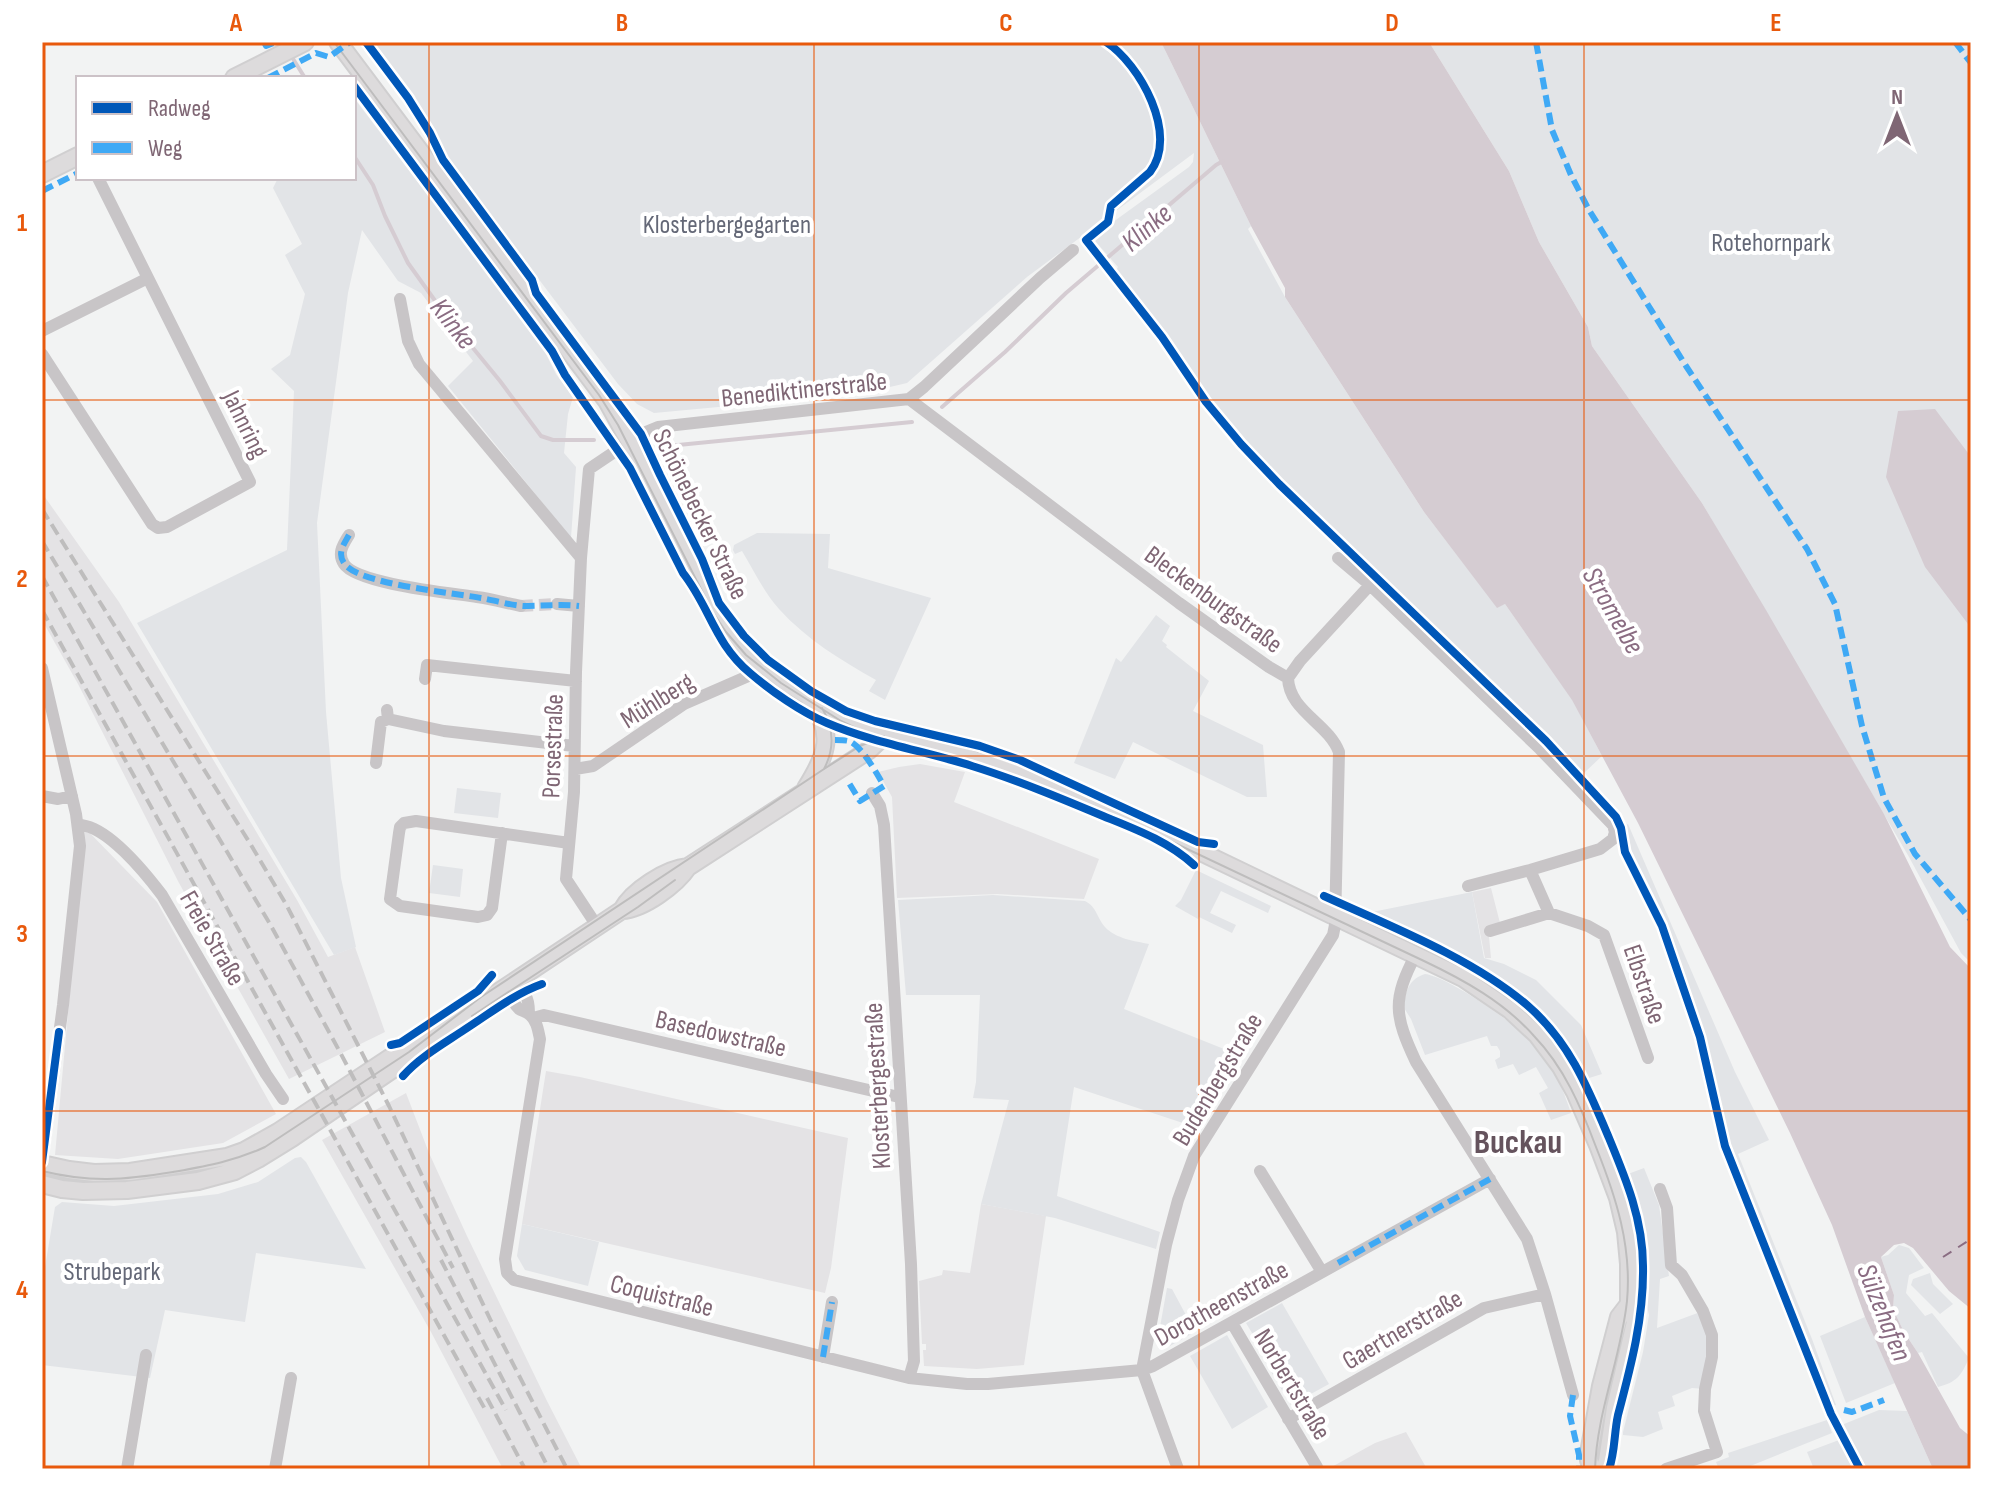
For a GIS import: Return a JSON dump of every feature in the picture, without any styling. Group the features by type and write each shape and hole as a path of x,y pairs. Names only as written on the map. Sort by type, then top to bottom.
{"main road":[{"name":"Schönebecker Straße","path":"338,42 595,384 630,441 712,606 734,637 759,662 806,696 853,723 978,757 1037,779 1416,954 1463,978 1500,1002 1537,1035 1561,1067 1593,1133 1621,1208 1628,1245 1629,1304 1635,1322 1604,1469"},
{"path":"238,76 294,48"},
{"path":"42,174 76,157"},
{"path":"804,791 821,761 826,740 820,716 806,696"},
{"path":"42,1163 85,1172 120,1173 227,1157 244,1151 278,1132 468,1006 479,1005 622,910 631,897 671,870 688,867 869,750 886,734"},
{"path":"42,1184 83,1191 127,1190 198,1181 235,1171 270,1152 444,1036 474,1015 479,1005"},
{"name":"Schönebecker Straße","path":"1592,1469 1589,1453 1601,1386 1619,1317 1629,1304"}],"street":[{"name":"Jahnring","path":"42,354 152,524 158,528 167,527 250,482 99,180"},
{"name":"Benediktinerstraße","path":"630,441 658,427 909,399 1073,250"},
{"path":"42,331 148,278"},
{"path":"400,299 409,348 419,364 581,558"},
{"name":"Bleckenburgstraße","path":"909,399 1179,603 1288,678 1292,696 1330,737 1339,752 1335,916"},
{"name":"Porsestraße","path":"597,926 566,879 575,769 581,558 588,470 630,441"},
{"path":"349,535 341,548 341,558 346,567 356,573 409,587 521,606"},
{"path":"1338,558 1540,749 1609,819 1614,828 1613,839 1600,849 1468,886"},
{"path":"1288,678 1370,585"},
{"path":"557,604 579,606"},
{"name":"Mühlberg","path":"575,769 593,766 684,704 746,677 759,662"},
{"path":"425,679 427,665 576,681"},
{"path":"42,668 72,796 80,846 42,1163"},
{"path":"376,763 381,722 388,715 444,731 574,746"},
{"name":"Klosterbergestraße","path":"872,793 884,825 911,1264 914,1361 909,1378"},
{"path":"42,796 58,799 72,796"},
{"path":"502,833 492,908 487,915 478,917 400,906 392,902 389,895 400,827 404,823 416,821 502,833 569,843"},
{"name":"Freie Straße","path":"78,825 93,827 106,837 150,879 162,895 283,1099"},
{"path":"1490,931 1549,913 1530,870"},
{"name":"Elbstraße","path":"1549,913 1588,926 1604,935 1648,1058"},
{"name":"Budenbergstraße","path":"1142,1370 1166,1245 1194,1156 1332,937 1335,916"},
{"path":"1416,954 1398,1000 1402,1031 1416,1062 1527,1239 1573,1395"},
{"path":"510,984 524,992 531,1016"},
{"name":"Basedowstraße","path":"531,1016 544,1015 899,1097"},
{"name":"Coquistraße","path":"531,1016 540,1039 505,1259 507,1273 514,1280 909,1378 988,1384 1142,1370"},
{"name":"Dorotheenstraße","path":"1260,1171 1322,1272"},
{"name":"Dorotheenstraße","path":"1142,1370 1490,1179"},
{"path":"1660,1189 1667,1208 1671,1265 1682,1275 1703,1311 1712,1335 1704,1411 1717,1452 1666,1469"},
{"name":"Gaertnerstraße","path":"1288,1419 1484,1308 1545,1294"},
{"path":"823,1357 832,1302"},
{"name":"Norbertstraße","path":"1232,1323 1315,1468"},
{"path":"127,1469 146,1355"},
{"path":"1142,1370 1178,1469"},
{"path":"275,1469 291,1378"}],"shaded area":[{"path":"42,493 119,602 328,957 355,947 385,1032 289,1079 179,883 42,620"},
{"path":"920,764 965,772 954,802 1099,859 1084,899 997,894 897,898 892,797 878,772"},
{"path":"85,828 157,902 276,1114 223,1143 118,1159 55,1155"},
{"path":"1491,888 1500,923 1488,926 1491,958 1485,958 1472,892"},
{"path":"546,1071 848,1138 825,1293 522,1224"},
{"path":"406,1093 467,1236 582,1469 503,1469 431,1332 322,1140"},
{"path":"981,1204 1046,1216 1024,1365 977,1369 924,1366 923,1350 926,1350 926,1344 922,1344 919,1281 942,1275 943,1270 970,1273"},
{"path":"1406,1432 1427,1469 1328,1469 1375,1443"}],"green space":[{"name":"Klosterbergegarten","path":"374,42 1161,42 1251,226 1248,229 1285,297 1424,512 1497,607 1505,604 1572,699 1602,756 1584,773 1385,579 1368,567 1257,455 1220,414 1116,271 1118,267 1095,241 1102,230 1189,167 1194,153 1027,277 907,383 860,394 654,413 637,404 618,384 454,167 419,109 415,96"},
{"name":"Rotehornpark","path":"1429,42 1971,42 1971,963 1961,953 1909,857 1702,503 1592,346 1588,327 1539,242 1509,171"},
{"path":"356,101 540,342 556,374 573,397 564,453 576,467 571,538 448,386 473,361 421,293 398,281 362,230 348,293 317,523 326,712 341,878 356,947 334,955 137,623 287,550 294,391 271,369 290,355 305,294 285,255 302,244 273,188 277,180 356,180"},
{"path":"757,533 830,534 828,568 931,598 885,700 869,691 876,680 825,649 790,620 769,596 742,551 735,554 734,545"},
{"path":"1156,615 1170,626 1162,641 1166,647 1209,681 1193,711 1263,745 1267,797 1247,797 1133,742 1115,779 1074,763 1116,658 1121,662"},
{"path":"457,788 501,793 498,818 454,813"},
{"path":"1628,824 1735,1072 1769,1140 1738,1154 1812,1339 1836,1405 1831,1407 1739,1177 1688,984 1665,922 1633,857"},
{"path":"433,865 463,869 460,897 429,893"},
{"path":"1196,870 1271,906 1268,913 1221,891 1210,913 1236,925 1232,933 1175,906"},
{"path":"1472,892 1484,958 1536,980 1581,1025 1602,1074 1589,1078 1554,1027 1513,990 1442,948 1367,913"},
{"path":"993,895 1089,903 1109,931 1149,944 1124,1009 1239,1055 1195,1127 1074,1087 1057,1196 1160,1232 1156,1249 1055,1218 981,1204 1009,1100 973,1098 980,995 906,995 898,900"},
{"path":"1425,974 1466,993 1500,1015 1536,1045 1561,1086 1571,1113 1551,1120 1539,1093 1548,1088 1536,1067 1519,1075 1513,1064 1498,1069 1495,1060 1500,1057 1500,1051 1497,1046 1491,1046 1487,1036 1425,1055 1404,1008 1409,986"},
{"name":"Strubepark","path":"301,1157 366,1269 256,1253 245,1322 165,1310 150,1378 42,1365 42,1285 55,1207 62,1202 114,1206 218,1194 258,1182"},
{"path":"1644,1168 1659,1205 1669,1276 1660,1279 1657,1328 1703,1311 1712,1335 1705,1389 1692,1388 1672,1396 1675,1406 1658,1412 1663,1429 1643,1437 1623,1435 1623,1432 1649,1315 1646,1301 1647,1254 1640,1213 1628,1174"},
{"path":"522,1224 599,1242 588,1286 525,1270 517,1256"},
{"path":"1899,1245 1909,1248 1924,1268 1909,1275 1906,1293 1925,1316 1932,1313 1969,1358 1958,1377 1938,1387 1922,1352 1918,1353 1893,1309 1894,1295 1881,1257"},
{"path":"1930,1273 1933,1284 1953,1304 1940,1314 1911,1285 1913,1279"},
{"path":"1167,1288 1172,1289 1195,1332 1163,1347 1158,1338"},
{"path":"1282,1303 1329,1384 1291,1405 1246,1323"},
{"path":"1865,1317 1895,1383 1846,1403 1820,1336"},
{"path":"1227,1335 1268,1407 1232,1429 1190,1356"},
{"path":"1879,1410 1907,1411 1933,1469 1863,1469 1839,1426"},
{"path":"1827,1420 1832,1433 1743,1469 1719,1469 1716,1462 1729,1457 1728,1453"},
{"path":"1839,1440 1854,1469 1814,1469 1807,1452"}],"water":[{"path":"1161,42 1429,42 1509,171 1539,242 1588,327 1592,346 1702,503 1884,814 1950,947 1971,969 1971,1309 1949,1291 1913,1248 1904,1243 1894,1245 1881,1257 1894,1295 1893,1309 1904,1332 1960,1428 1971,1437 1971,1469 1933,1469 1865,1317 1832,1225 1790,1133 1638,823 1572,700 1505,604 1497,608 1424,512 1285,297 1285,288 1251,226"},
{"path":"1935,409 1971,457 1971,628 1925,567 1886,477 1898,411"}],"waterway":[{"name":"Klinke","path":"290,54 304,76"},
{"name":"Klinke","path":"356,159 373,185 408,263 541,436 553,440 594,440"},
{"name":"Klinke","path":"942,407 1066,293 1223,161"},
{"name":"Klinke","path":"658,447 912,422"}],"ferry route":[{"path":"1943,1257 1971,1239"}],"tunnel":[{"path":"521,606 557,604"}],"tram line":[{"path":"334,42 599,395 618,425 712,611 746,655 781,683 866,733 977,763 1085,804 1145,829 1439,968 1497,1002 1545,1048 1571,1088 1590,1132 1616,1203 1625,1241 1627,1301 1600,1426 1595,1469"},
{"path":"822,708 832,738 824,769"},
{"path":"897,731 978,751 1056,781"},
{"path":"42,1171 92,1179 139,1177 220,1162 265,1147 409,1052 481,997 824,769 860,746 884,736"},
{"path":"472,1016 675,880"}],"railway":[{"path":"42,509 287,906 567,1469"},
{"path":"42,541 270,924 453,1268"},
{"path":"42,576 506,1410"},
{"path":"42,610 486,1411"},
{"path":"441,1260 549,1469"},
{"path":"487,1398 525,1469"}],"marked path":[{"path":"264,42 266,46 276,42"},
{"path":"272,76 316,53 329,57 350,42"},
{"path":"1536,42 1552,130 1571,175 1589,210 1686,366 1807,549 1835,604 1862,726 1884,798 1915,854 1971,920"},
{"path":"1955,42 1971,63"},
{"path":"42,191 76,174"},
{"path":"349,535 342,549 342,559 352,570 367,577 518,605 579,606"},
{"path":"835,740 849,741 859,748 884,786 860,801 849,783"},
{"path":"1338,1263 1490,1179"},
{"path":"823,1357 832,1302"},
{"path":"1573,1395 1570,1416 1579,1469"},
{"path":"1844,1410 1852,1412 1884,1400"}],"cycle path":[{"path":"366,42 408,98 443,160 532,280 536,293 641,434 702,559 719,603 744,636 768,660 811,691 846,711 980,746 1020,760 1198,842 1214,844"},
{"path":"1106,42 1119,52 1143,83 1158,120 1160,139 1158,157 1150,172 1111,206 1108,222 1086,240 1162,337 1206,402 1241,444 1546,741 1616,817 1625,852 1662,926 1700,1037 1725,1146 1831,1414 1860,1469"},
{"path":"356,89 552,351 565,375 630,468 683,573 720,637 750,673 787,701 827,723 1005,777 1151,836 1194,865"},
{"path":"1324,896 1430,944 1505,988 1555,1034 1585,1083 1627,1184 1637,1216 1642,1249 1643,1285 1639,1323 1609,1469"},
{"path":"391,1045 400,1043 478,991 492,975"},
{"path":"403,1076 432,1051 492,1011 542,984"},
{"path":"42,1162 59,1032"}],"district":[{"name":"Buckau","path":"1518,1141"}],"water label":[{"name":"Stromelbe","path":"1614,610"},
{"name":"Sülzehafen","path":"1885,1312"}]}
